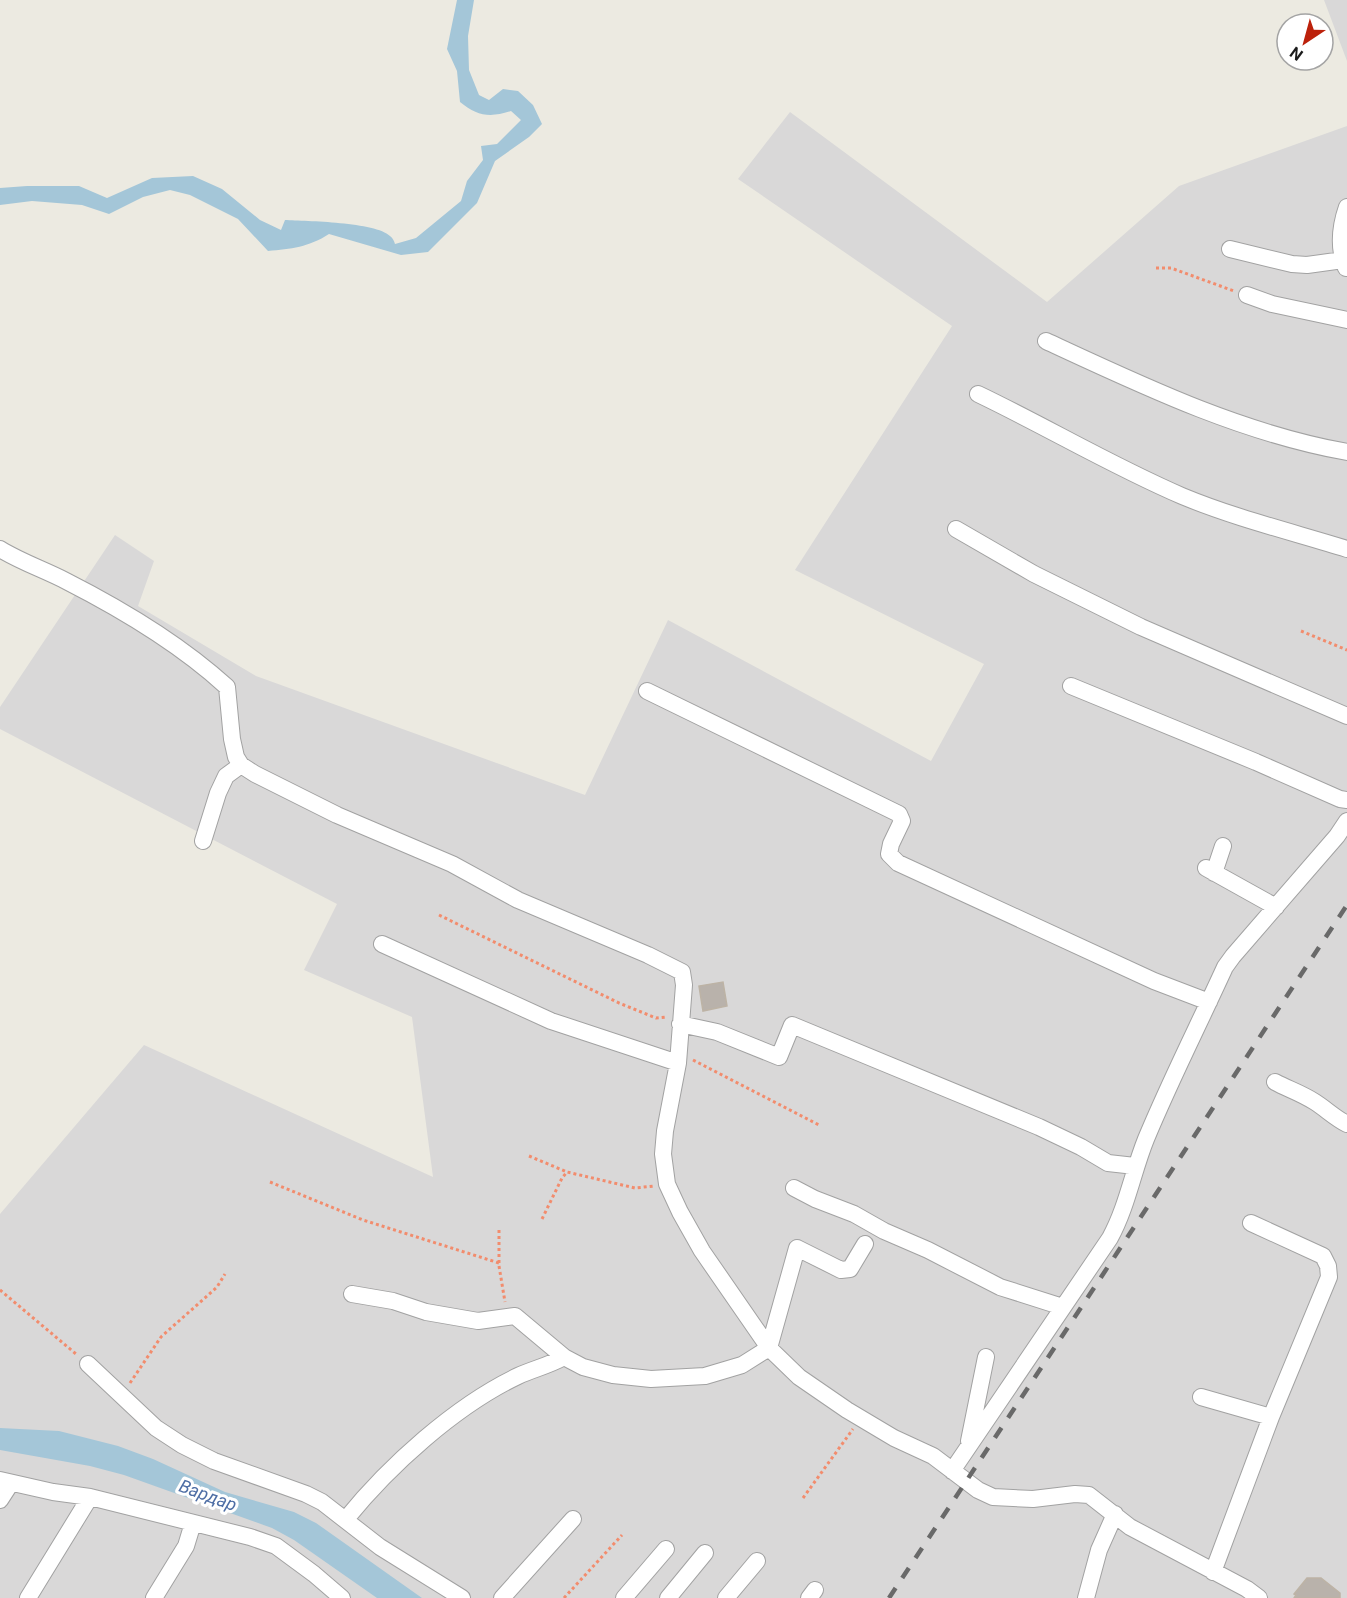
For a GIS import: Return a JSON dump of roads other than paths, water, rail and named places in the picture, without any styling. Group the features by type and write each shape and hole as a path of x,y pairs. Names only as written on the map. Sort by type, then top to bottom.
{"street":[{"path":"1230,249 1292,264 1345,265 1341,231 1347,207"},
{"path":"1247,295 1272,304 1347,320"},
{"path":"1046,341 1176,400 1282,438 1347,452"},
{"path":"978,394 1038,423 1077,446 1183,496 1260,524 1347,549"},
{"path":"956,529 1034,574 1141,627 1347,716"},
{"path":"0,549 68,582 144,625 215,676 227,687 232,739 236,757 241,765 272,784 337,815 453,864 518,900 676,967 682,972 684,985 678,1058 663,1154 667,1184 702,1251 770,1348 799,1377 894,1438 933,1456 952,1472 993,1497 1033,1499 1075,1494 1089,1495 1130,1527 1247,1589 1258,1598"},
{"path":"1071,686 1347,800"},
{"path":"647,691 899,814 902,821 891,844 889,854 898,863 1154,981 1209,1002"},
{"path":"203,841 218,793 226,776 241,765"},
{"path":"952,1472 1117,1225 1135,1166 1209,1002 1233,956 1347,821"},
{"path":"1222,846 1210,871 1276,907"},
{"path":"382,944 551,1021 678,1058"},
{"path":"680,1020 779,1057 792,1024 1039,1127 1108,1163 1135,1166"},
{"path":"1275,1082 1284,1088 1291,1088 1347,1124"},
{"path":"794,1188 854,1214 1000,1287 1063,1307"},
{"path":"1213,1572 1271,1417 1329,1277 1328,1266 1323,1256 1251,1224"},
{"path":"352,1293 393,1301 426,1312 478,1321 515,1316 564,1357 584,1367 613,1375 662,1378 705,1376 742,1365 770,1348 797,1248 840,1270 846,1270 850,1269 865,1244"},
{"path":"346,1519 375,1486 432,1433 452,1418 518,1376 547,1367 564,1357"},
{"path":"968,1448 986,1357"},
{"path":"88,1364 156,1428 182,1445 214,1461 306,1494 346,1519 380,1546 462,1598"},
{"path":"1201,1397 1271,1417"},
{"path":"0,1500 5,1481 152,1511 193,1524 250,1537 276,1546 342,1598"},
{"path":"28,1598 90,1497"},
{"path":"1086,1598 1099,1550 1115,1514"},
{"path":"502,1598 573,1519"},
{"path":"154,1598 186,1546 193,1524"},
{"path":"624,1598 666,1549"},
{"path":"668,1598 705,1553"},
{"path":"726,1598 757,1561"}],"water":[{"path":"457,0 474,0 468,36 469,70 479,95 489,100 503,89 518,91 533,105 542,124 529,137 495,161 477,203 428,252 401,255 329,234 300,247 268,251 238,219 190,195 170,190 143,197 109,214 82,205 32,201 0,205 0,188 79,186 107,198 152,178 193,176 222,189 260,220 281,230 285,220 324,222 356,225 382,231 391,237 395,244 416,238 461,201 467,181 483,160 481,146 497,144 521,120 511,111 497,115 478,113 460,102 457,71 447,49"},
{"name":"Вардар","path":"0,1428 59,1431 118,1446 153,1459 225,1492 294,1512 316,1523 422,1598 377,1598 294,1540 272,1528 124,1475 90,1466 0,1450"}],"railway":[{"path":"889,1598 1347,905"}]}
